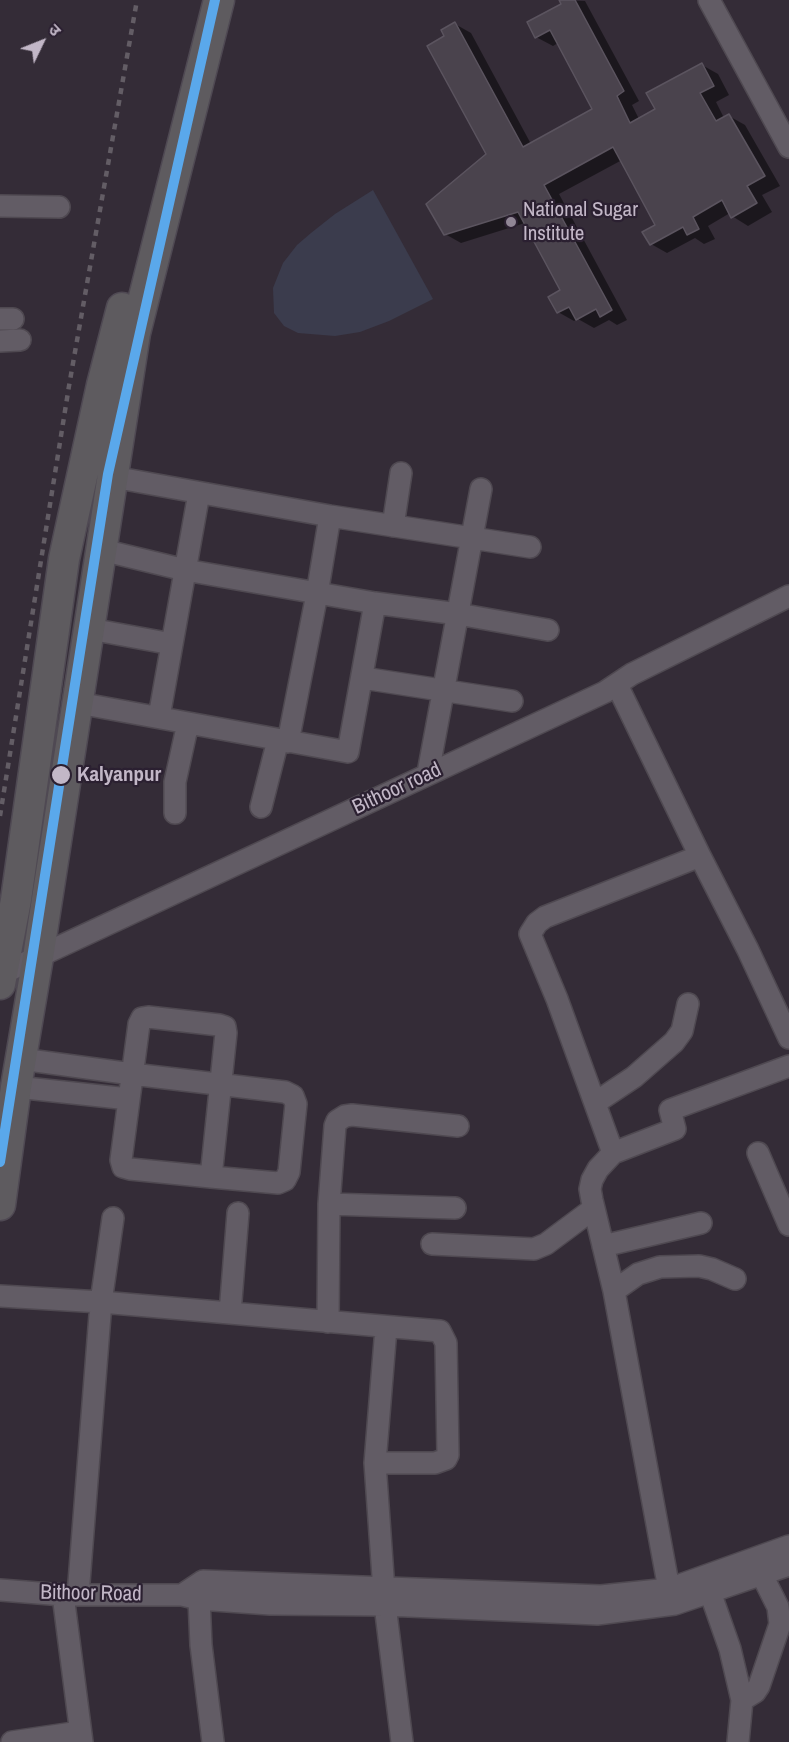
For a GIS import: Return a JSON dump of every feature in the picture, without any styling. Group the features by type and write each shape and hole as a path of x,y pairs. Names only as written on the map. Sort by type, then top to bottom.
{"highway":[{"path":"1,979 16,900 64,560 102,385 201,0"},
{"path":"0,1205 135,333 219,0"}],"street":[{"path":"709,0 789,147"},
{"path":"0,206 59,207"},
{"path":"393,526 401,473"},
{"path":"113,477 330,516 530,547"},
{"path":"428,773 481,489"},
{"path":"159,717 199,493"},
{"path":"261,807 283,740 317,594 330,516"},
{"path":"102,550 185,570 317,594 458,614 548,630"},
{"name":"Bithoor road","path":"1,979 38,957 428,773 612,691 632,674 789,596"},
{"path":"78,704 348,752 375,603"},
{"path":"789,610 637,685 612,691 748,950 789,1038"},
{"path":"90,629 172,644"},
{"path":"363,678 512,701"},
{"path":"175,813 175,782 188,723"},
{"path":"613,1153 557,999 530,934 531,929 545,917 700,856"},
{"path":"595,1103 634,1077 674,1042 682,1032 688,1004"},
{"path":"19,1073 132,1074 220,1084 285,1092 293,1096 296,1104 289,1172 285,1180 278,1183 211,1177 130,1169 123,1167 121,1160 132,1074 139,1024 142,1018 225,1027 226,1033 220,1084 211,1177"},
{"path":"669,1589 614,1291 590,1189 592,1180 598,1169 613,1153 675,1129 670,1110 789,1066"},
{"path":"19,1073 129,1099"},
{"path":"328,1322 329,1204 334,1126 340,1118 352,1115 458,1126"},
{"path":"758,1153 789,1225"},
{"path":"329,1204 454,1208"},
{"path":"432,1244 534,1249 546,1244 594,1209"},
{"path":"230,1314 238,1213"},
{"path":"12,1742 81,1737 70,1595 101,1302 113,1218"},
{"path":"603,1246 701,1223"},
{"path":"614,1291 638,1274 660,1267 699,1266 735,1279"},
{"path":"0,1296 101,1302 386,1328 436,1330 445,1338 449,1452 446,1459 441,1462 375,1463"},
{"path":"386,1328 375,1463 384,1597 402,1742"},
{"path":"384,1597 601,1596 669,1589 789,1546"},
{"path":"213,1742 201,1645 190,1597 203,1581 597,1614 675,1604 789,1565"},
{"path":"742,1700 755,1692 759,1686 780,1624 778,1607 762,1575"},
{"name":"Bithoor Road","path":"0,1590 70,1595 190,1597"},
{"path":"710,1592 730,1649 742,1700 738,1742"}],"shaded area":[{"path":"373,190 433,299 389,321 360,332 335,336 298,333 284,326 274,313 273,288 283,263 297,245 311,233 335,214"}],"building":[{"path":"559,0 575,0 624,91 617,96 630,123 655,109 646,93 702,63 714,86 700,93 716,121 729,114 765,176 747,186 757,203 731,218 722,200 693,217 699,229 687,235 683,227 650,245 642,232 655,225 613,147 544,185 612,310 600,317 596,309 576,320 569,307 557,313 548,297 560,290 518,212 444,235 426,204 486,154 427,46 444,36 441,30 455,22 523,147 592,109 550,30 535,38 527,22 561,4"}],"railway":[{"path":"0,816 69,386 137,0"}],"transit line":[{"path":"0,1162 108,474 215,0"}],"place":[{"name":"National Sugar Institute","path":"511,222"},
{"name":"Kalyanpur","path":"61,775"}]}
